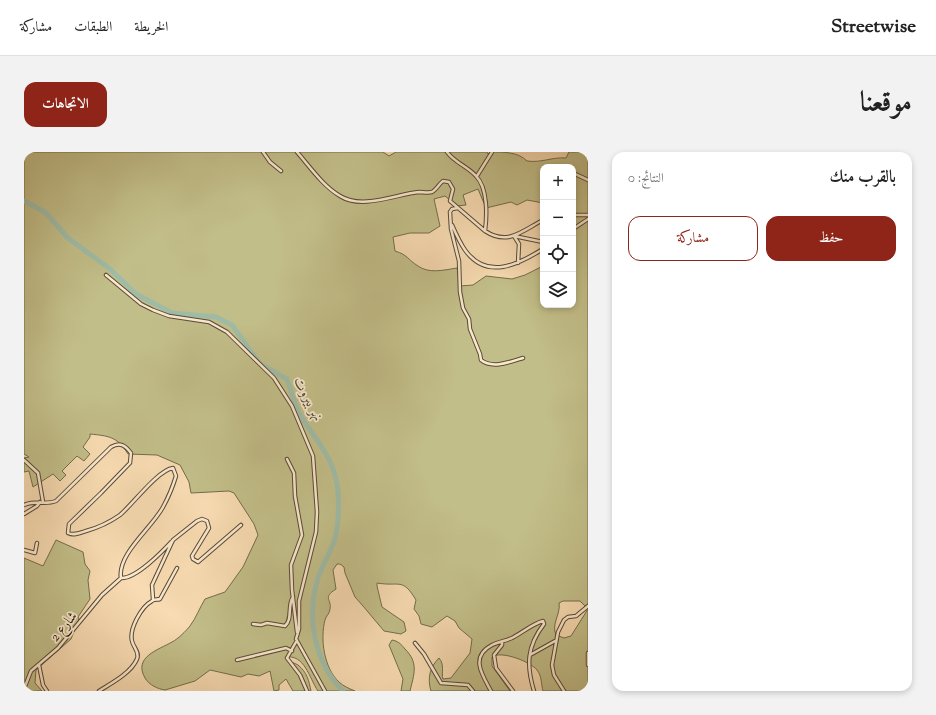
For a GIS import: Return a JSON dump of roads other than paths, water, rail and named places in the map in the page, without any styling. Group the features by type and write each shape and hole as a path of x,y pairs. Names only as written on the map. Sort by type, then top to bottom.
{"street":[{"path":"263,152 270,162 281,171"},
{"path":"297,152 321,179 342,197 354,201 384,200 420,192 429,192 434,190 442,181 446,181 451,184 452,188 450,201 485,231 498,238 514,236 540,222"},
{"path":"447,152 453,160 477,176 486,205 485,231"},
{"path":"477,176 492,152"},
{"path":"576,174 588,180"},
{"path":"458,208 450,211 459,261 459,287 463,308 469,320 470,329 479,349 481,360 486,364 503,363 523,358"},
{"path":"576,215 588,215"},
{"path":"576,227 588,219"},
{"path":"452,225 465,251 480,264 499,268 518,263 540,251"},
{"path":"514,236 540,241"},
{"path":"514,236 519,244 518,263"},
{"path":"106,275 141,304 153,310 169,316 209,322 227,332 274,378 292,406 313,456 317,508 316,532 299,601 298,633 292,651 288,655 288,661 300,676 307,691"},
{"path":"24,505 42,501 51,503 61,498 111,447 118,444 126,447 131,453 130,463 67,526 68,533 76,534 92,530 117,517 166,471 173,468 175,470 174,481 163,507 146,532 125,556 121,578"},
{"path":"287,459 294,473 295,496 302,535 291,565 293,597 298,633"},
{"path":"24,460 38,473 42,501"},
{"path":"24,514 42,501"},
{"name":"شارع 2","path":"24,689 29,673 58,648 102,595 121,578 135,573 197,520 202,519 207,521 209,524 209,528 192,556 193,560 198,562 241,525"},
{"path":"153,600 152,586 173,540"},
{"path":"24,550 35,553 37,543"},
{"path":"99,691 120,678 136,660 138,654 132,641 133,631 141,610 153,600 160,599 177,568"},
{"path":"253,624 261,625 267,623 285,626 289,620 290,601 293,597"},
{"path":"564,691 553,670 552,659 558,632 564,620 568,617 576,616 588,606"},
{"path":"491,691 479,669 480,661 486,649 542,621 544,624 536,635 530,654 528,667 534,691"},
{"path":"530,654 556,641"},
{"path":"296,642 325,691"},
{"path":"502,642 502,645 494,654 494,664 513,691"},
{"path":"415,643 424,654 441,683 468,685 473,691"},
{"path":"237,660 286,648 292,651"},
{"path":"588,653 588,665"},
{"path":"39,664 43,685 47,691"}],"waterway":[{"name":"نهر بيروت","path":"24,201 45,212 68,238 110,269 136,294 172,313 216,317 232,325 260,364 287,379 299,413 325,452 330,461 336,479 338,493 336,536 321,569 314,593 313,623 319,653 325,667 343,691"}]}
